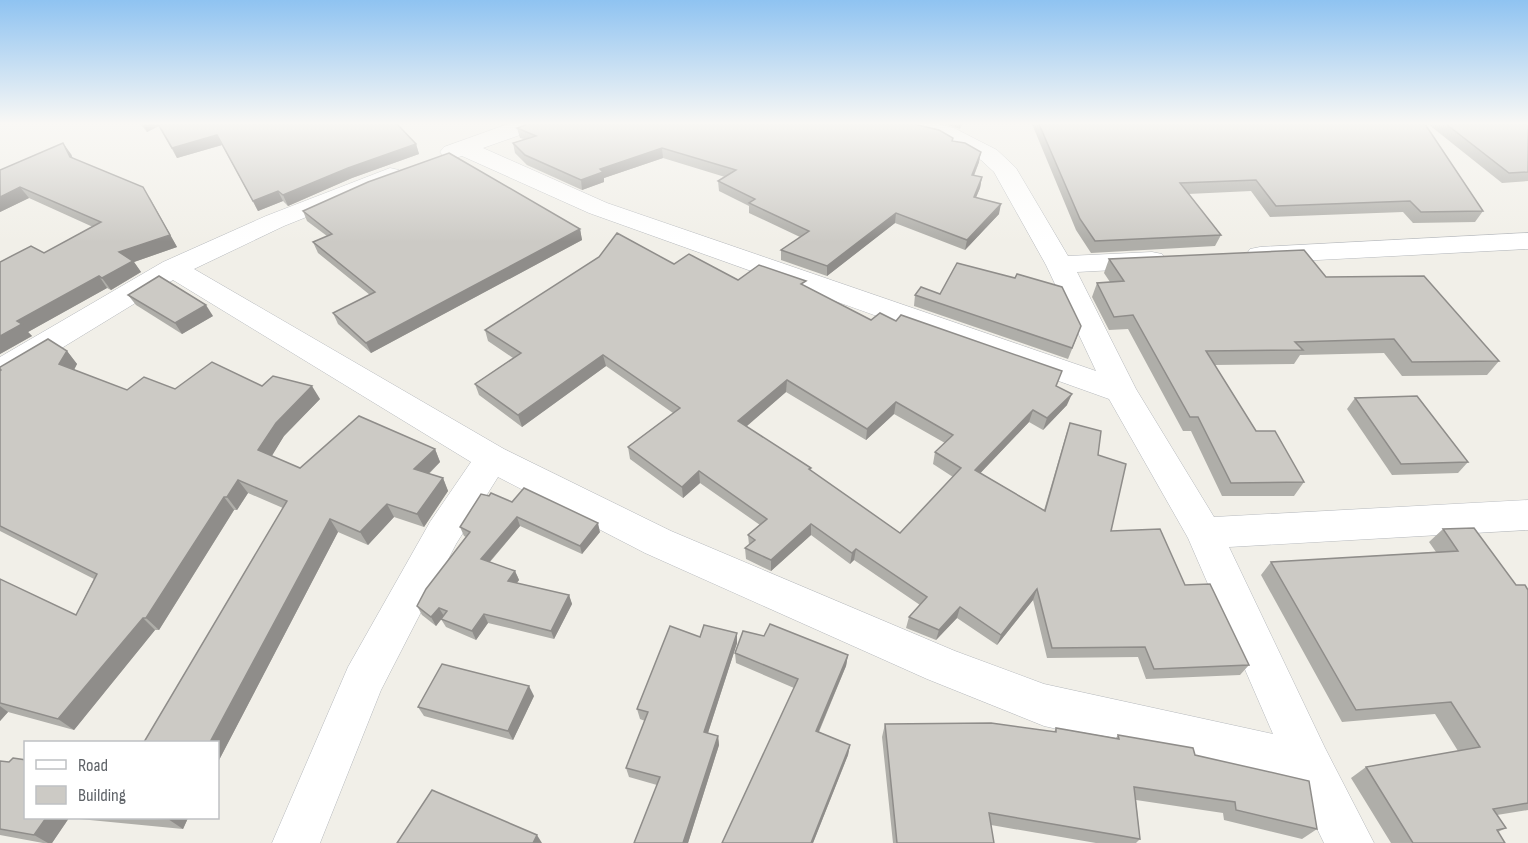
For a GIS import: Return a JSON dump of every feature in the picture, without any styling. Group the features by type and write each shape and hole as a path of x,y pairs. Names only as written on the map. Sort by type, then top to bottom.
{"street":[{"path":"0,371 173,268 275,221 421,163"},
{"path":"498,163 598,208 893,314 1121,391"},
{"path":"999,163 1004,168 1060,265 1121,391 1204,533 1309,764 1350,843"},
{"path":"1235,256 1528,241"},
{"path":"1060,265 1177,259"},
{"path":"173,268 492,458 658,542 942,666 1044,705 1309,764"},
{"path":"296,843 363,681 443,533 492,458"},
{"path":"1204,533 1528,515"}],"building":[{"path":"16,163 85,163 143,187 170,235 119,252 133,261 102,278 99,276 17,321 22,324 0,336 0,262 31,246 44,253 101,222 20,187 0,197 0,170"},
{"path":"232,163 361,163 283,195 278,191 253,201"},
{"path":"420,163 467,163 580,229 366,343 333,313 375,292 313,242 332,234 303,211 368,182"},
{"path":"544,163 617,163 600,169 603,172 581,180"},
{"path":"714,163 977,163 972,175 982,177 974,197 1001,204 967,240 896,213 827,266 781,250 809,231 749,203 755,199 718,181 736,170"},
{"path":"1056,163 1451,163 1483,211 1421,212 1410,201 1276,206 1256,180 1180,183 1221,235 1095,241 1080,219"},
{"path":"1497,163 1528,163 1528,172 1509,173"},
{"path":"617,233 674,264 689,254 738,280 759,265 806,281 801,284 871,320 880,313 896,321 901,315 1062,371 1056,386 1072,394 1047,418 1033,410 975,470 1045,511 1070,423 1101,431 1098,455 1126,464 1111,531 1160,529 1185,585 1210,584 1249,665 1154,669 1145,647 1052,648 1037,589 1001,635 960,607 939,630 909,617 927,597 856,549 852,553 811,524 771,560 745,548 755,540 748,535 767,519 699,471 682,487 628,447 680,408 603,355 518,415 475,384 521,353 485,330 599,257","holes":["787,380 867,429 896,402 953,435 935,452 961,468 900,533 809,469 811,468 738,421"]},
{"path":"1304,250 1326,277 1424,276 1499,361 1412,362 1394,339 1295,342 1303,350 1206,351 1256,431 1275,431 1304,482 1231,483 1198,417 1190,417 1133,315 1114,317 1097,283 1124,281 1109,259"},
{"path":"957,263 1015,278 1017,274 1062,287 1081,326 1072,348 915,295 921,287 940,294"},
{"path":"159,276 206,305 175,323 128,295"},
{"path":"48,339 67,351 59,364 127,390 144,377 175,389 212,362 262,386 273,376 312,386 276,423 258,450 300,468 359,416 435,449 414,469 443,478 417,514 387,504 360,532 330,519 211,741 145,741 287,501 238,480 227,497 224,497 146,618 143,618 58,719 0,703 0,579 76,615 97,574 0,526 0,367"},
{"path":"1417,396 1468,462 1401,464 1355,398"},
{"path":"524,488 598,523 580,546 517,517 481,559 515,571 508,581 569,595 551,631 484,614 472,631 441,619 447,611 439,608 431,617 417,606 426,589 470,532 460,527 481,494 489,496 491,493 512,502"},
{"path":"1474,528 1516,585 1525,585 1528,590 1528,803 1493,809 1506,828 1497,830 1505,843 1413,843 1366,767 1480,747 1451,702 1356,710 1271,562 1458,551 1443,529"},
{"path":"770,624 848,655 816,731 850,745 811,843 722,843 798,679 735,653 743,631 764,636"},
{"path":"704,625 737,633 704,732 718,736 683,843 634,843 660,777 626,768 648,712 637,709 670,626 700,637"},
{"path":"442,664 529,686 508,731 418,707"},
{"path":"991,723 1056,732 1056,728 1119,739 1118,735 1193,748 1195,755 1309,781 1317,829 1236,810 1235,802 1134,787 1140,839 989,813 994,843 897,843 885,724"},
{"path":"13,758 24,760 24,819 45,819 34,835 0,829 0,761 9,762"},
{"path":"432,790 537,835 533,843 397,843"}]}
